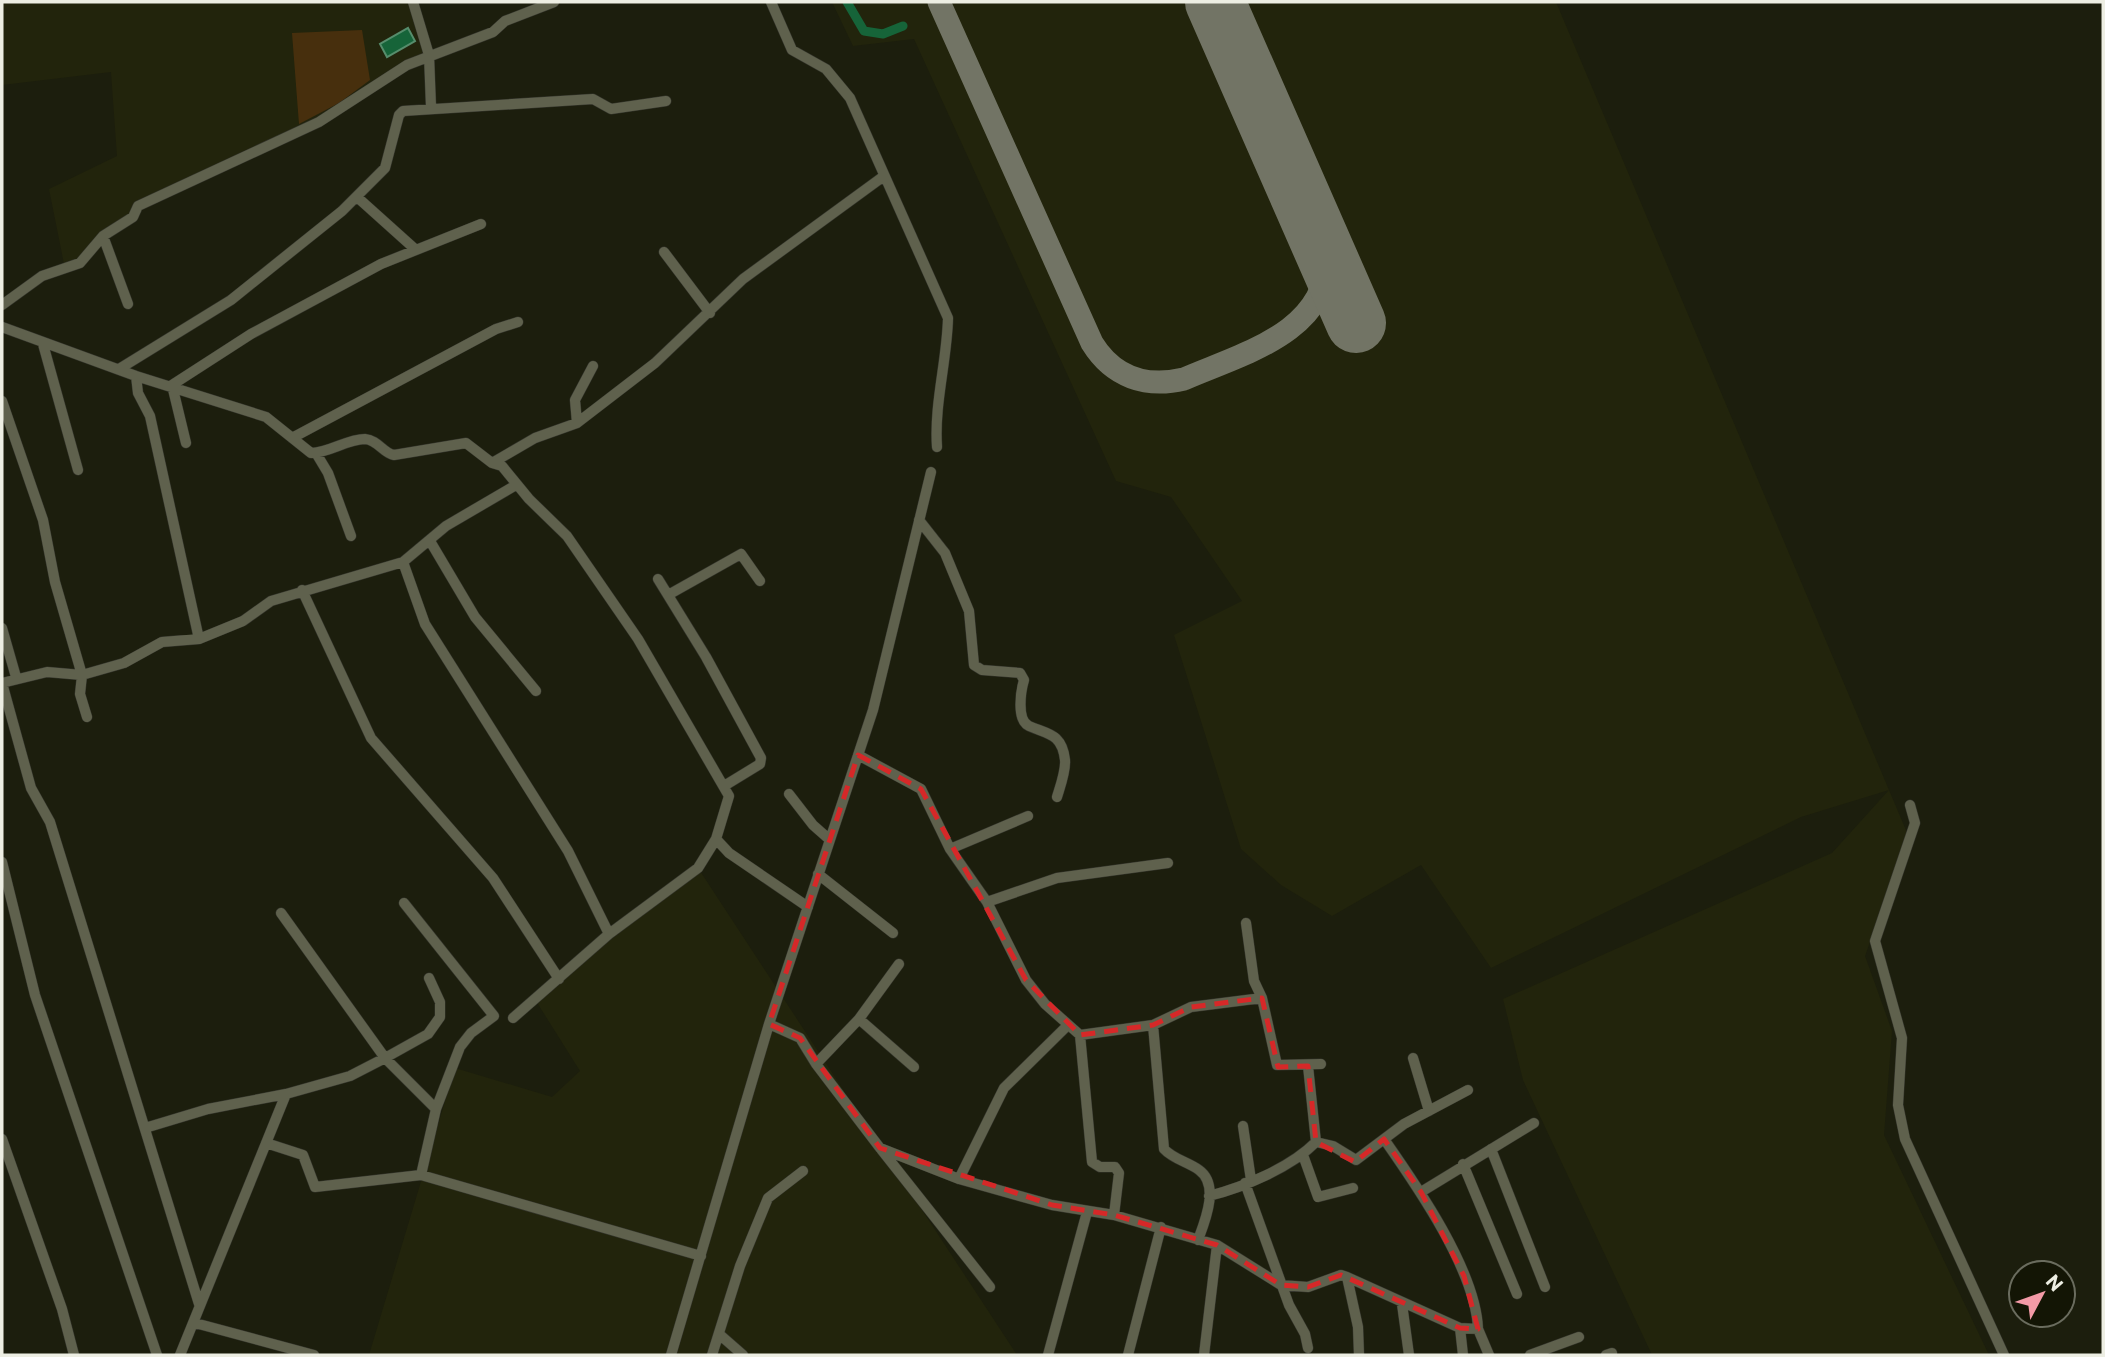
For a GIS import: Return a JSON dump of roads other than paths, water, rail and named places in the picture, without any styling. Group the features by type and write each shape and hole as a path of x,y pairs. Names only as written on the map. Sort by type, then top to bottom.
{"street":[{"path":"413,2 429,55 431,107"},
{"path":"2,305 42,276 80,262 103,236 133,217 138,206 319,122 407,65 493,32 505,21 554,2"},
{"path":"771,2 792,50 826,69 849,98 948,318 947,348 935,425 937,447"},
{"path":"118,369 231,300 293,253 357,197 385,167 399,115 412,108 593,99 611,110 666,101"},
{"path":"492,463 535,438 578,423 655,363 743,279 884,176"},
{"path":"357,197 416,250"},
{"path":"172,385 251,334 382,264 481,224"},
{"path":"103,236 128,304"},
{"path":"664,252 710,313"},
{"path":"292,438 496,329 518,322"},
{"path":"2,327 136,376 172,385 266,417 306,450 316,453 362,440 373,441 394,455 457,442 475,448 492,463 502,466 516,485 567,536 638,639 729,796 716,839 698,868 609,934 513,1018"},
{"path":"43,344 78,470"},
{"path":"578,423 575,400 593,366"},
{"path":"136,376 138,393 149,416 200,639"},
{"path":"172,385 186,443"},
{"path":"2,401 43,520 55,582 82,675 80,694 87,717"},
{"path":"316,453 328,473 351,536"},
{"path":"671,1355 769,1024 873,710 931,472"},
{"path":"199,1304 50,822 31,788 2,683 16,677 47,672 82,675 124,663 162,642 200,639 243,621 271,601 403,562 446,526 516,485"},
{"path":"919,520 945,553 969,611 974,665 982,670 1020,673 1024,680 1020,691 1024,721 1028,726 1050,732 1058,741 1065,760 1057,797"},
{"path":"430,541 475,617 537,691"},
{"path":"668,595 741,554 760,581"},
{"path":"403,562 425,624 568,852 609,934"},
{"path":"658,579 761,758 760,764 753,771 724,786"},
{"path":"302,590 371,738 493,878 559,979"},
{"path":"2,628 16,677"},
{"path":"858,755 921,789 950,849 987,902 1026,981 1080,1035 1093,1163 1100,1167 1115,1167 1119,1173 1114,1215"},
{"path":"789,794 813,825 830,840"},
{"path":"1910,805 1915,823 1875,941 1902,1038 1898,1105 1905,1139 2004,1355"},
{"path":"950,849 1028,816"},
{"path":"716,839 729,853 808,907"},
{"path":"2,862 35,995 157,1355"},
{"path":"987,902 1057,878 1168,863"},
{"path":"818,874 893,933"},
{"path":"404,903 494,1017 471,1033 460,1047 436,1109 421,1175"},
{"path":"281,913 386,1058 436,1109"},
{"path":"1246,923 1254,981 1262,998 1277,1065 1321,1064"},
{"path":"816,1064 859,1019 899,964"},
{"path":"145,1128 208,1108 286,1094 350,1076 386,1058 428,1034 440,1017 440,1002 429,978"},
{"path":"1080,1035 1153,1025 1191,1007 1227,1000 1262,998"},
{"path":"859,1019 914,1067"},
{"path":"769,1024 800,1038 816,1064 880,1148 990,1287"},
{"path":"959,1179 1004,1088 1068,1024"},
{"path":"1153,1025 1164,1149 1202,1171 1209,1196 1198,1240"},
{"path":"1413,1058 1429,1111"},
{"path":"1308,1066 1316,1142"},
{"path":"1316,1142 1333,1146 1356,1160 1384,1139 1468,1090"},
{"path":"180,1355 195,1323 199,1304 245,1203 286,1094"},
{"path":"1421,1192 1462,1164 1534,1123"},
{"path":"1242,1126 1248,1181 1281,1285 1305,1334 1308,1348"},
{"path":"2,1139 62,1309 74,1355"},
{"path":"1384,1139 1421,1192 1464,1276 1478,1329 1489,1355"},
{"path":"1209,1196 1303,1155 1316,1142"},
{"path":"266,1143 303,1155 315,1187 421,1175 701,1256"},
{"path":"880,1148 959,1179 1087,1212 1114,1215 1161,1227 1217,1245 1281,1285 1298,1288 1341,1275 1460,1328 1478,1329"},
{"path":"1491,1149 1545,1287"},
{"path":"1303,1155 1318,1197 1353,1188"},
{"path":"1462,1164 1517,1294"},
{"path":"712,1355 740,1266 768,1198 803,1171"},
{"path":"1048,1355 1087,1212"},
{"path":"1128,1355 1161,1227"},
{"path":"1204,1355 1217,1245"},
{"path":"1347,1277 1357,1327 1359,1355"},
{"path":"1402,1304 1409,1355"},
{"path":"195,1323 293,1352 314,1355"},
{"path":"1460,1328 1463,1355"},
{"path":"719,1334 743,1355"},
{"path":"1530,1355 1579,1337"}],"waterway":[{"path":"847,2 864,31 883,34 903,26"}]}
